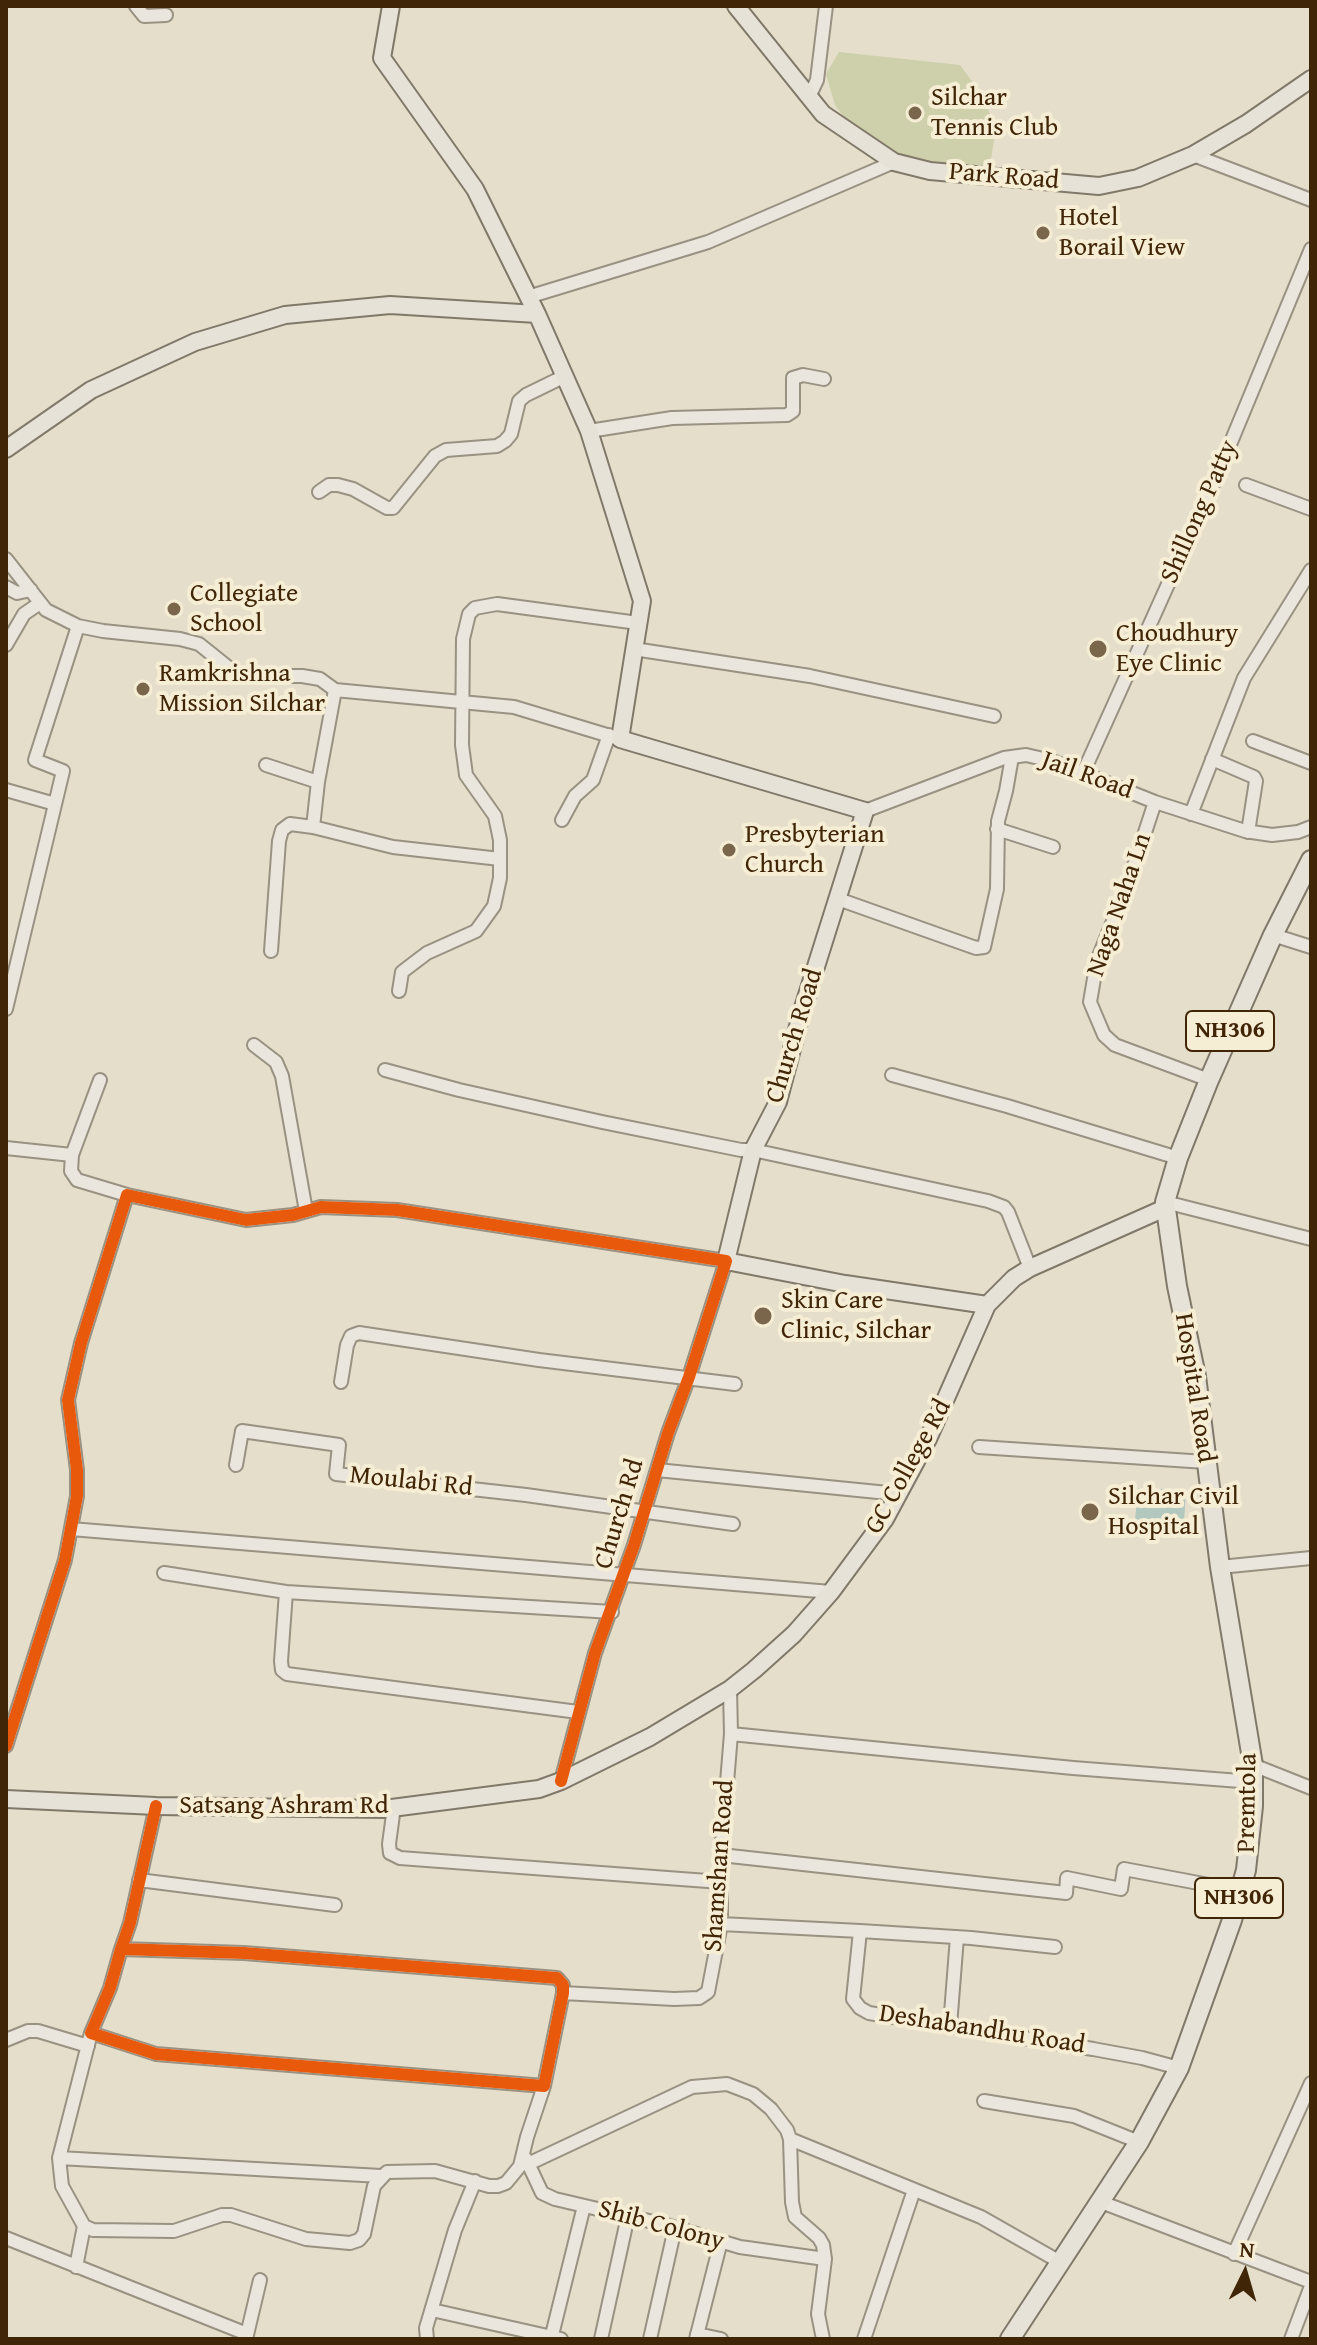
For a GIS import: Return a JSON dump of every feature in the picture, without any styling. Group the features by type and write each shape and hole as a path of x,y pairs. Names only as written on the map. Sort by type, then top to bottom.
{"highway":[{"name":"NH306","path":"1165,1205 1178,1158 1209,1080 1273,935 1311,860"},
{"name":"Hospital Road","path":"1165,1205 1177,1286 1196,1376 1220,1567"},
{"name":"Premtola","path":"1101,2202 1139,2142 1179,2068 1246,1870 1253,1773 1220,1567"},
{"name":"NH306","path":"1010,2339 1101,2202"}],"main road":[{"path":"391,6 382,58 475,189 537,314 589,431 642,601 614,737 865,811"},
{"name":"Park Road","path":"736,6 823,114 894,162 930,171 1099,186 1138,178 1193,155 1246,124 1311,79"},
{"path":"6,449 91,390 195,342 285,315 390,305 537,314"},
{"name":"Church Road","path":"726,1261 753,1150 778,1102 802,1011 865,811"},
{"name":"GC College Rd","path":"561,1781 650,1737 730,1689 794,1634 831,1592 885,1519 944,1404 987,1305 1014,1278 1030,1268 1165,1205"},
{"path":"726,1261 845,1284 987,1305"},
{"name":"Satsang Ashram Rd","path":"6,1799 156,1806 394,1807 539,1789 561,1781"}],"street":[{"path":"136,6 144,16 166,15"},
{"path":"809,97 817,80 826,6"},
{"path":"1193,155 1311,200"},
{"path":"528,297 708,242 894,162"},
{"name":"Shillong Patty","path":"1083,773 1219,471 1311,249"},
{"path":"589,431 672,418 787,415 793,411 793,378 803,375 824,379"},
{"path":"319,492 329,485 338,485 393,508 435,456 446,450 497,446 511,434 519,401 565,376"},
{"path":"1246,485 1311,509"},
{"path":"6,559 46,610 78,626 199,644 239,676 302,676 320,679 335,690 514,707 614,737 593,780 575,796 562,820"},
{"path":"1191,814 1244,678 1311,570"},
{"path":"6,587 17,593 31,590"},
{"path":"6,645 24,614 40,603"},
{"path":"399,991 402,972 427,953 476,931 494,906 500,878 500,840 495,816 466,775 462,745 463,639 469,614 475,608 497,604 638,623"},
{"path":"6,1009 63,771 35,760 78,626"},
{"path":"634,649 810,676 994,716"},
{"path":"313,827 335,690"},
{"path":"1253,741 1311,763"},
{"name":"Jail Road","path":"865,811 1012,757 1035,756 1155,802 1248,832 1272,835 1311,827"},
{"path":"838,899 981,949 984,947 997,889 997,829 1012,757"},
{"path":"1212,759 1254,777 1256,781 1248,832"},
{"path":"266,765 318,782"},
{"path":"6,790 55,804"},
{"name":"Naga Naha Ln","path":"1155,802 1128,884 1097,961 1090,1002 1104,1035 1115,1045 1209,1080"},
{"path":"271,951 279,841 282,830 290,824 393,847 500,859"},
{"path":"997,829 1053,847"},
{"path":"1273,935 1311,947"},
{"path":"254,1045 276,1062 282,1076 306,1211"},
{"path":"385,1070 459,1090 998,1204 1008,1212 1030,1268"},
{"path":"892,1075 1178,1158"},
{"path":"100,1080 72,1155 71,1171 77,1180 127,1195 246,1220 321,1207 397,1210 726,1261"},
{"path":"6,1148 72,1155"},
{"path":"6,1746 65,1560 77,1496 77,1470 68,1400 81,1343 127,1195"},
{"path":"1165,1205 1311,1239"},
{"name":"Church Rd","path":"561,1781 595,1653 624,1577 726,1261"},
{"path":"341,1382 347,1345 351,1336 359,1333 539,1360 735,1384"},
{"name":"Moulabi Rd","path":"236,1465 242,1431 339,1445 336,1474 645,1511"},
{"path":"979,1447 1206,1462"},
{"path":"657,1470 898,1494"},
{"path":"645,1511 733,1524"},
{"path":"71,1529 831,1592"},
{"path":"1220,1567 1311,1558"},
{"path":"164,1573 286,1592 612,1612"},
{"path":"286,1592 281,1661 282,1670 287,1674 578,1712"},
{"name":"Shamshan Road","path":"563,1993 674,1999 704,1996 708,1992 721,1924 721,1855 731,1734 730,1689"},
{"path":"731,1734 1073,1768 1253,1773 1311,1788"},
{"path":"76,2267 84,2226 62,2186 59,2158 90,2040 130,1923 156,1806"},
{"path":"394,1807 390,1853 400,1858 721,1882"},
{"path":"721,1855 1066,1893 1067,1878 1121,1889 1124,1869 1241,1891"},
{"path":"139,1880 335,1905"},
{"path":"721,1924 957,1937 1055,1947"},
{"name":"Deshabandhu Road","path":"860,1931 853,1992 855,2004 869,2013 1118,2053 1179,2068"},
{"path":"950,2026 957,1937"},
{"path":"121,1949 244,1953 549,1977 561,1981 563,1993 544,2086 527,2137 528,2164"},
{"path":"6,2040 28,2031 38,2031 156,2054 544,2086"},
{"path":"1234,2254 1311,2083"},
{"path":"59,2158 381,2176 394,2170 435,2171 473,2185 498,2186 528,2164 692,2087 727,2084 753,2094 782,2121 790,2139 793,2210 799,2222 819,2238 818,2314 823,2339"},
{"path":"984,2101 1074,2116 1139,2142"},
{"path":"790,2139 981,2217 1060,2262"},
{"name":"Shib Colony","path":"528,2164 542,2193 555,2199 721,2241 821,2259"},
{"path":"84,2226 102,2231 174,2231 222,2215 231,2215 306,2239 350,2243 364,2234 374,2186 381,2176"},
{"path":"427,2339 426,2328 473,2185"},
{"path":"864,2339 914,2190"},
{"path":"1101,2202 1311,2284 1291,2339"},
{"path":"432,2310 554,2338 584,2206"},
{"path":"601,2339 628,2216"},
{"path":"650,2339 675,2228"},
{"path":"6,2238 247,2336 260,2280"},
{"path":"721,2241 697,2337 721,2339"}],"green space":[{"name":"Silchar Tennis Club","path":"839,52 960,65 980,92 996,127 990,165 967,169 911,163 878,146 846,120 835,105 826,74"}],"shaded area":[{"path":"1138,1488 1186,1490 1184,1522 1135,1520"}],"cycle path":[{"path":"6,1746 65,1560 77,1496 77,1470 68,1400 81,1343 127,1195 246,1220 293,1215 321,1207 397,1210 726,1261 634,1545 595,1653 561,1781"},
{"path":"121,1949 244,1953 557,1978 563,1985 563,1993 544,2086 156,2054 91,2033 110,1988 121,1949 130,1923 156,1806"}],"place":[{"name":"Silchar Tennis Club","path":"915,113"},
{"name":"Hotel Borail View","path":"1043,233"},
{"name":"Collegiate School","path":"174,609"},
{"name":"Choudhury Eye Clinic","path":"1098,649"},
{"name":"Ramkrishna Mission Silchar","path":"143,689"},
{"name":"Presbyterian Church","path":"729,850"},
{"name":"Skin Care Clinic, Silchar","path":"763,1316"},
{"name":"Silchar Civil Hospital","path":"1090,1512"}]}
